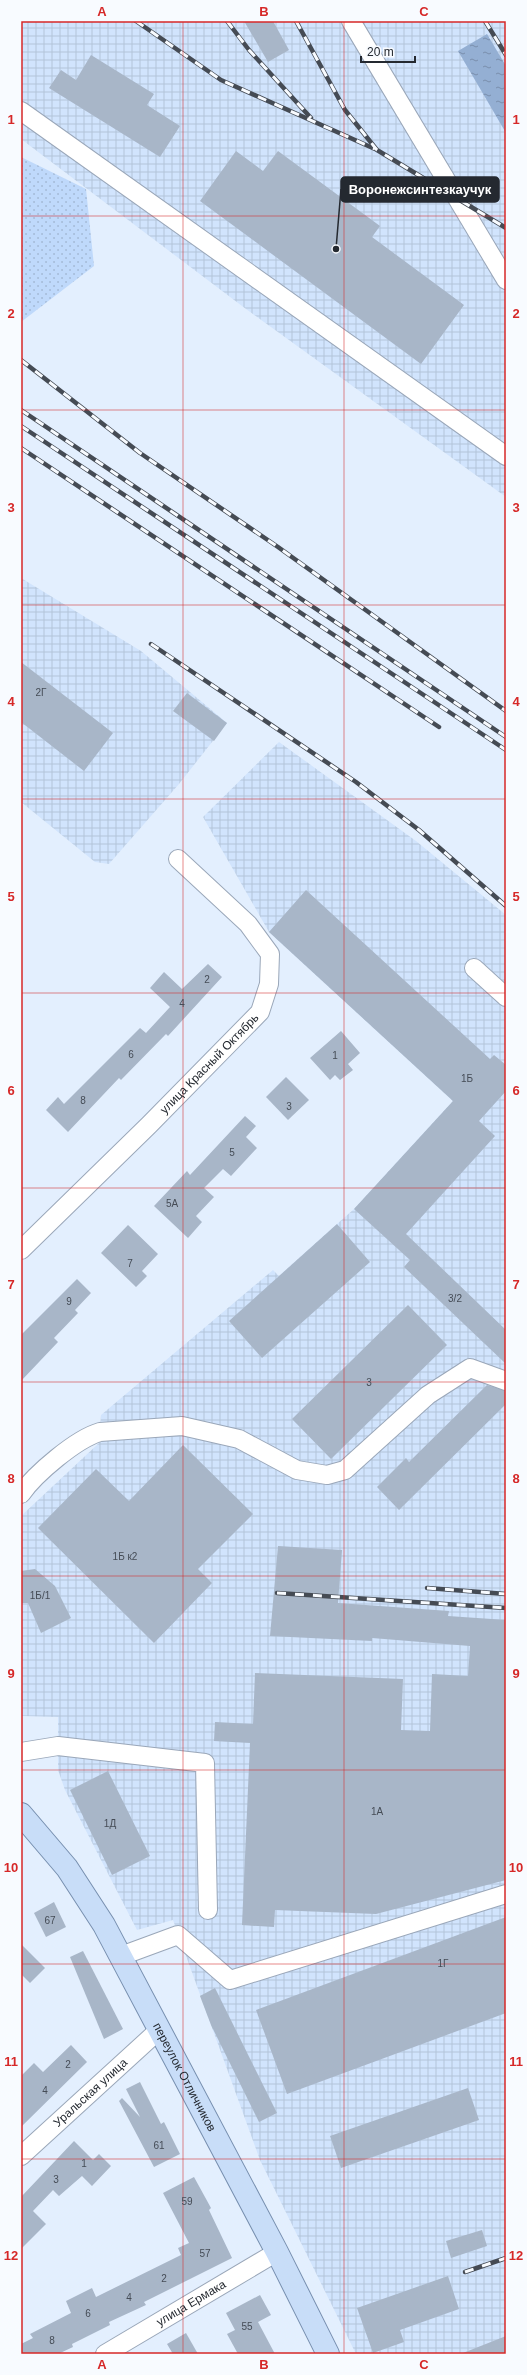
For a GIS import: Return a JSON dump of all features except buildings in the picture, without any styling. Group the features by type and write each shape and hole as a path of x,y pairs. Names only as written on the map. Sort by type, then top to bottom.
{"main road":[{"name":"переулок Отличников","path":"23,1820 67,1868 104,1925 277,2252 328,2354"}],"street":[{"path":"351,21 506,280"},
{"path":"21,111 506,456"},
{"name":"улица Красный Октябрь","path":"21,1250 149,1125 260,1012 269,984 270,954 248,924 178,858"},
{"path":"474,968 506,997"},
{"path":"21,1494 31,1480 87,1436 100,1432 182,1426 239,1438 297,1470 327,1475 345,1470 428,1394 470,1368 503,1378 506,1381"},
{"path":"21,1752 58,1746 205,1762 208,1910"},
{"path":"121,1956 178,1934 230,1980 506,1894"},
{"name":"Уральская улица","path":"21,2156 160,2029"},
{"name":"улица Ермака","path":"105,2354 277,2252"}],"shaded area":[{"path":"21,21 506,21 506,497 246,309 21,139"},
{"path":"21,157 86,189 94,266 21,322"},
{"path":"21,578 141,651 227,723 179,784 109,864 95,862 21,802"},
{"path":"279,742 416,841 506,915 506,2354 356,2354 260,2160 173,1920 137,1930 65,1790 58,1770 58,1717 21,1716 21,1516 99,1443 101,1415 273,1270 279,1276 354,1209 453,1101 269,932 203,817"}],"water":[{"path":"487,34 506,66 506,133 458,51"}],"railway":[{"path":"136,21 221,80 375,149"},
{"path":"227,21 249,50 311,118"},
{"path":"296,21 345,110 377,150 506,228"},
{"path":"485,21 506,55"},
{"path":"21,360 140,453 278,547 506,711"},
{"path":"21,410 506,737"},
{"path":"21,426 506,750"},
{"path":"21,448 439,727"},
{"path":"151,644 356,782 419,830 506,906"},
{"path":"427,1588 506,1594"},
{"path":"277,1593 506,1608"},
{"path":"465,2272 506,2258"}],"place":[{"name":"Воронежсинтезкаучук","path":"336,249"}]}
